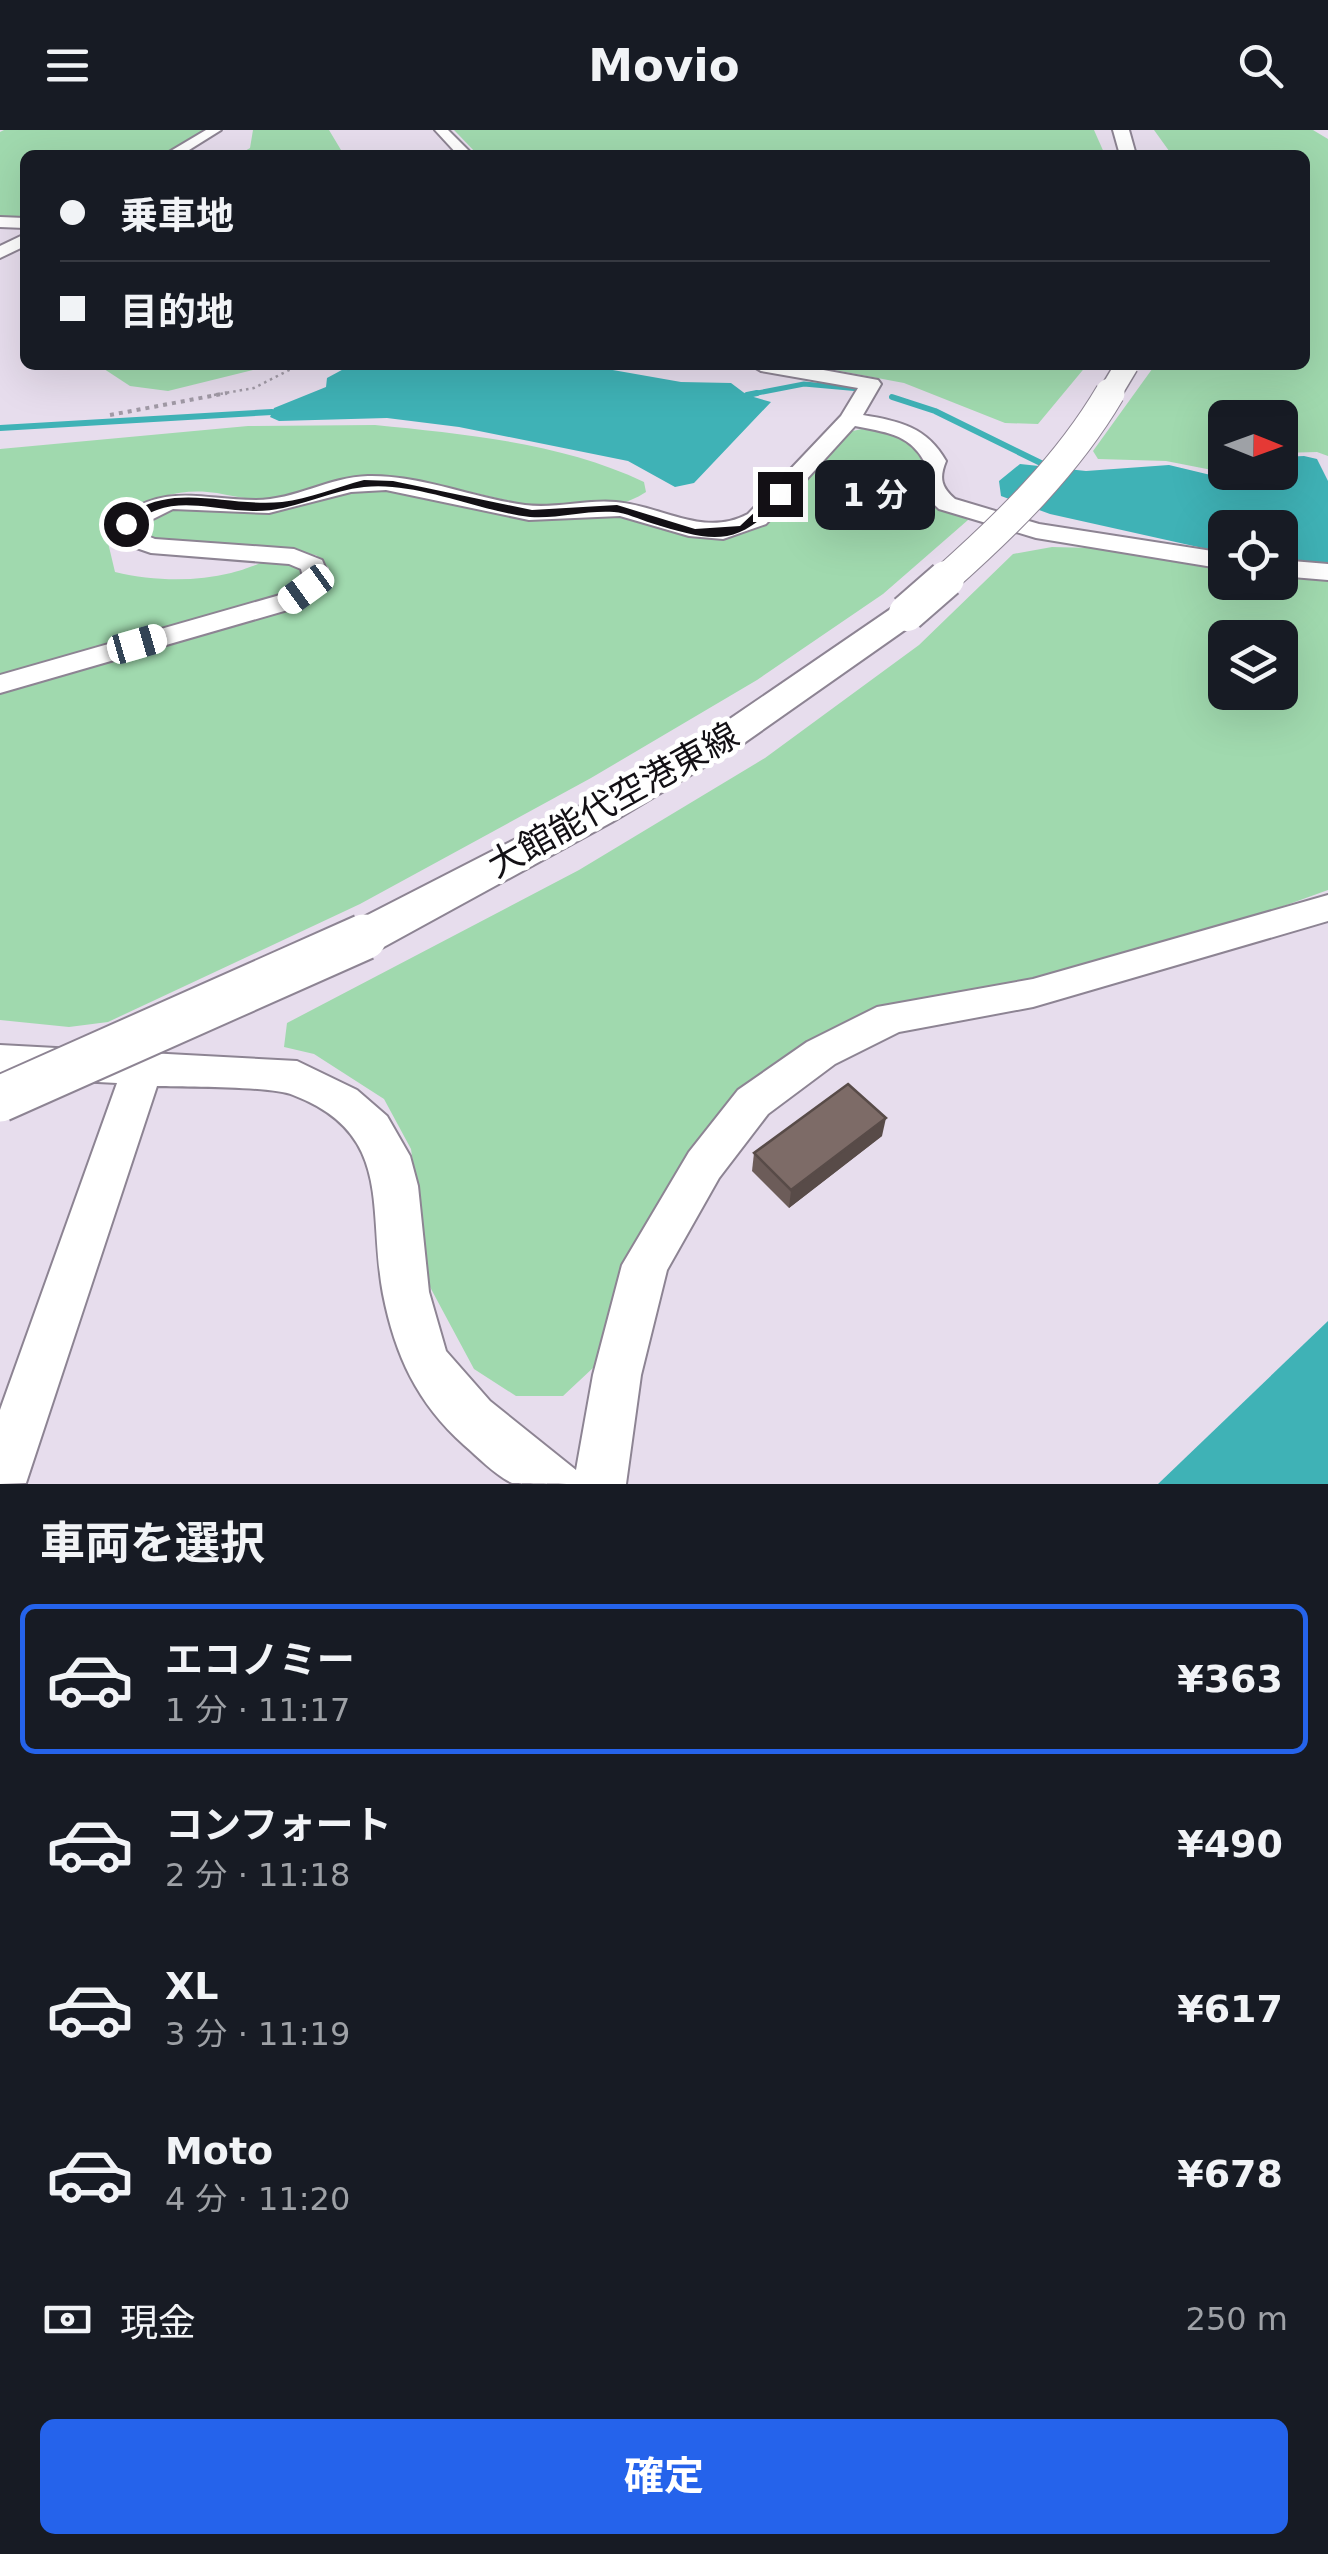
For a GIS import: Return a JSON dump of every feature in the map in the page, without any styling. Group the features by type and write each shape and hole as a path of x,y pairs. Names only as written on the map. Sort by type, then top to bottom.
{"main road":[{"name":"大館能代空港東線","path":"0,1099 364,936 598,813 731,736 907,613 1021,512 1102,410 1123,370"}],"street":[{"path":"181,150 215,130"},
{"path":"441,130 461,150"},
{"path":"0,684 289,601 317,579 314,565 294,558 151,546 128,537 126,524 139,512 163,501 186,499 253,508 287,505 342,487 393,485 532,513 617,508 694,532 744,529 850,419 871,384 790,370"},
{"path":"850,419 914,433 927,441 935,460 929,476 934,493 947,504 1036,530 1208,559"},
{"path":"1298,570 1328,572"},
{"path":"600,1484 617,1376 645,1265 704,1164 752,1102 821,1053 891,1018 1033,993 1328,908"},
{"path":"0,1062 297,1077 334,1093 376,1127 395,1166 406,1301 429,1369 471,1418 556,1484"},
{"path":"0,1483 142,1069"}],"path":[{"path":"110,416 254,388 290,370"}],"green space":[{"path":"210,130 175,150 20,150 20,221 0,220 0,132"},
{"path":"253,130 329,130 341,150 247,150"},
{"path":"454,130 1094,130 1103,150 473,150"},
{"path":"1154,130 1313,130 1328,139 1328,456 1298,453 1298,400 1208,400 1208,469 1166,461 1098,459 1093,451 1151,370 1310,370 1310,150 1168,150"},
{"path":"106,370 253,370 168,391 130,386"},
{"path":"835,370 1083,370 1038,424 1005,423 904,383"},
{"path":"375,425 547,449 644,482 646,492 619,504 589,509 524,504 398,480 278,500 201,491 171,495 143,505 105,530 115,572 188,579 276,561 298,565 301,573 285,593 259,604 0,675 0,449 248,426"},
{"path":"862,429 910,436 968,520 883,594 757,680 591,778 360,904 108,1022 69,1027 0,1020 0,692 302,604 326,584 329,568 316,555 162,542 136,532 139,519 174,503 255,511 302,506 350,489 371,487 532,517 634,515 694,537 726,537 751,531 848,432"},
{"path":"1052,547 1094,548 1208,565 1208,600 1298,600 1298,574 1328,577 1328,890 997,990 880,1007 780,1060 704,1135 634,1244 594,1367 563,1396 516,1396 474,1369 430,1287 411,1149 384,1099 314,1054 284,1047 287,1023 579,870 765,758 919,645 1013,554"}],"water":[{"path":"342,370 613,370 681,382 731,383 747,395 771,402 694,483 675,487 628,461 459,427 387,418 279,421 270,417 274,408 326,387 327,378"},
{"path":"1298,456 1317,459 1328,481 1328,563 1298,562 1298,510 1208,510 1208,549 1050,514 1001,496 999,481 1020,464 1086,471 1169,465 1208,474 1208,490 1298,490"},
{"path":"1328,1321 1328,1484 1158,1484"}],"building":[{"path":"848,1084 886,1118 791,1190 754,1153"}],"waterway":[{"path":"757,393 747,395 804,384 860,389"},
{"path":"892,397 935,411 1049,467"},
{"path":"0,428 272,412"}],"route":[{"path":"126,524 139,512 163,501 186,499 253,508 287,505 364,483 393,485 532,513 617,508 694,532 722,533 744,529 780,494"}]}
